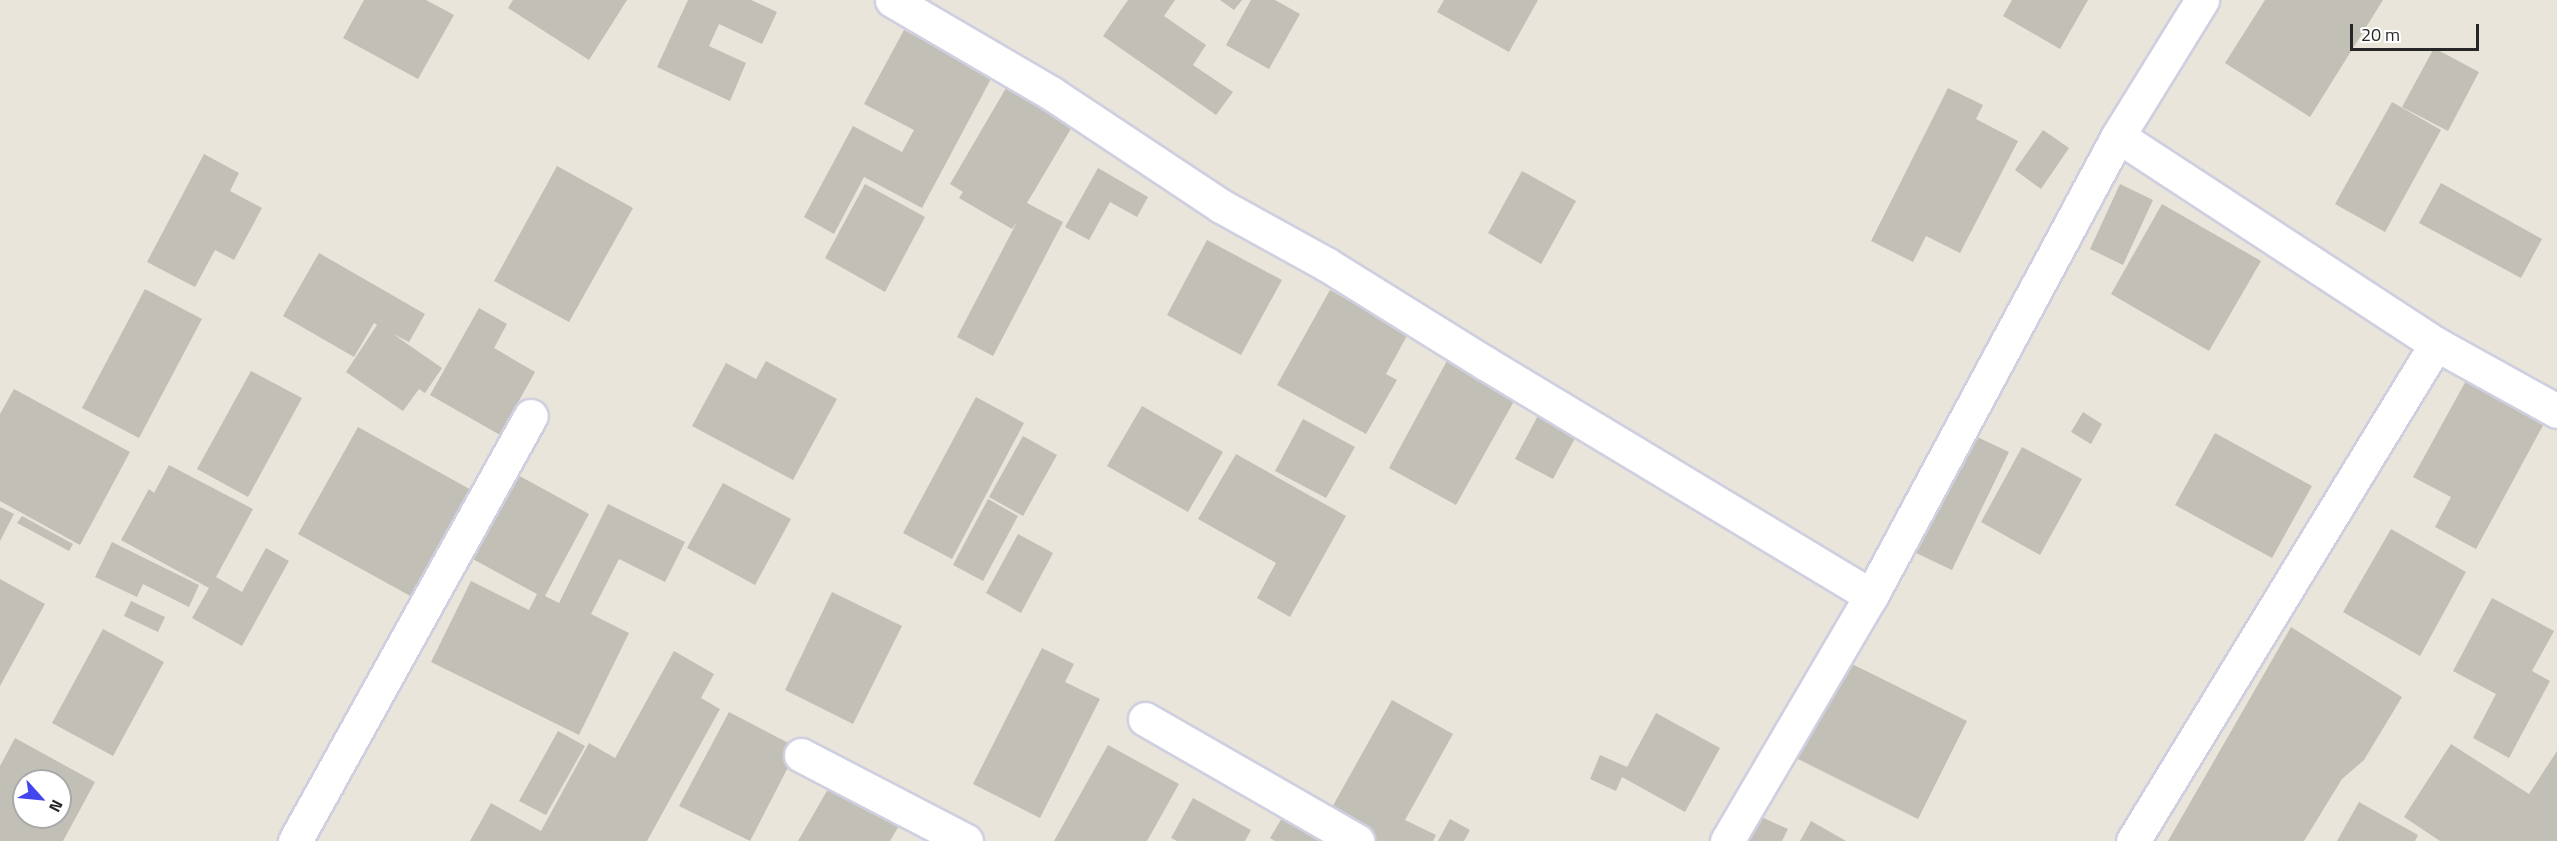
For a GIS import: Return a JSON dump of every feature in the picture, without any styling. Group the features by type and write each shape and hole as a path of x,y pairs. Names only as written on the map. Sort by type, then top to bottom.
{"street":[{"path":"892,0 1050,93 1221,206 1326,264 1485,363 1871,596"},
{"path":"1727,841 1871,596 2118,136 2202,0"},
{"path":"2118,136 2436,344 2557,411"},
{"path":"2133,841 2436,344"},
{"path":"296,841 531,417"},
{"path":"1145,719 1357,841"},
{"path":"801,755 966,841"}],"building":[{"path":"364,0 426,0 454,15 418,79 343,38"},
{"path":"513,0 627,0 589,60 508,8"},
{"path":"688,0 751,0 777,12 762,44 719,24 709,46 746,63 730,101 657,67"},
{"path":"1128,0 1175,0 1164,16 1206,45 1193,65 1233,92 1216,115 1103,36"},
{"path":"1220,0 1242,0 1234,10"},
{"path":"1251,0 1275,0 1300,14 1269,69 1226,45"},
{"path":"1444,0 1538,0 1509,52 1437,12"},
{"path":"2012,0 2088,0 2060,49 2003,16"},
{"path":"2265,0 2383,0 2310,117 2225,63"},
{"path":"904,30 992,77 922,208 864,177 834,234 804,217 853,126 902,152 914,130 864,104"},
{"path":"2434,48 2479,72 2448,131 2402,107"},
{"path":"1006,88 1072,127 1027,203 1063,222 993,356 957,337 1017,222 1012,229 959,198 963,192 950,184"},
{"path":"1948,88 1983,105 1976,119 2018,141 1960,253 1926,236 1913,262 1871,241"},
{"path":"2392,102 2441,130 2385,232 2335,204"},
{"path":"2043,130 2069,148 2041,189 2015,170"},
{"path":"204,154 239,173 230,191 262,208 234,260 215,250 195,287 147,262"},
{"path":"557,166 633,208 569,322 494,281"},
{"path":"1098,168 1148,197 1137,217 1110,202 1089,240 1065,227"},
{"path":"1522,171 1576,201 1541,264 1488,233"},
{"path":"2441,183 2542,239 2521,278 2419,223"},
{"path":"865,184 925,217 885,292 825,258"},
{"path":"2120,184 2153,200 2123,265 2090,249"},
{"path":"2162,204 2261,261 2209,351 2111,294"},
{"path":"1207,240 1282,280 1241,355 1167,315"},
{"path":"319,253 425,314 409,342 393,334 442,368 425,393 419,389 403,411 346,372 377,325 374,323 354,357 283,316"},
{"path":"145,289 202,319 139,438 82,408"},
{"path":"1330,290 1408,334 1386,374 1397,380 1366,434 1277,385"},
{"path":"479,308 507,324 494,348 535,372 500,435 430,395"},
{"path":"1449,357 1518,394 1456,505 1389,468"},
{"path":"766,361 837,399 793,480 692,426 726,363 756,379"},
{"path":"251,371 302,398 248,497 197,469"},
{"path":"2468,377 2546,420 2476,549 2435,527 2451,497 2413,477"},
{"path":"14,389 130,452 80,545 0,501 0,414"},
{"path":"976,397 1024,423 952,559 903,533"},
{"path":"1142,406 1223,452 1188,512 1107,466"},
{"path":"1542,408 1580,429 1553,479 1515,459"},
{"path":"2083,412 2102,424 2091,444 2071,432"},
{"path":"1303,419 1355,447 1326,498 1275,471"},
{"path":"358,427 473,491 414,598 298,534"},
{"path":"2215,433 2312,486 2272,558 2175,505"},
{"path":"1973,435 2009,452 1952,570 1916,553"},
{"path":"1023,436 1057,455 1023,516 989,497"},
{"path":"2022,447 2082,479 2040,555 1981,522"},
{"path":"1236,454 1346,516 1290,617 1257,598 1276,563 1198,519"},
{"path":"169,465 253,509 216,577 242,592 266,548 289,561 242,646 192,618 209,588 121,540 149,489 154,493"},
{"path":"516,474 589,514 545,596 559,603 608,504 685,542 665,582 619,559 591,614 629,633 579,735 431,662 471,581 529,610 537,594 471,558"},
{"path":"723,483 791,519 755,585 687,548"},
{"path":"988,499 1018,516 983,581 953,565"},
{"path":"0,507 14,514 0,541"},
{"path":"22,516 73,544 69,551 17,523"},
{"path":"2391,529 2466,572 2420,656 2343,612"},
{"path":"1018,534 1053,553 1021,613 986,593"},
{"path":"112,542 199,585 189,607 143,584 137,597 95,577"},
{"path":"0,579 45,604 0,686"},
{"path":"832,592 902,626 853,724 785,690"},
{"path":"2492,598 2554,631 2532,671 2550,681 2509,758 2473,738 2496,694 2453,671"},
{"path":"131,601 165,617 158,632 124,616"},
{"path":"2291,627 2402,697 2364,760 2342,779 2304,841 2168,841"},
{"path":"103,629 164,662 113,756 52,723"},
{"path":"1042,648 1074,664 1065,682 1100,699 1040,818 973,784"},
{"path":"674,651 714,674 701,698 720,709 647,841 470,841 491,803 541,831 589,743 615,758"},
{"path":"1844,660 1967,721 1918,819 1796,758"},
{"path":"1392,700 1453,734 1405,820 1436,835 1433,841 1367,841 1326,818"},
{"path":"729,712 798,748 750,841 679,806"},
{"path":"1656,713 1720,748 1685,812 1622,777 1616,791 1590,779 1600,755 1627,767"},
{"path":"558,731 585,746 546,815 519,801"},
{"path":"15,738 71,769 12,769 12,829 70,829 63,841 0,841 0,766"},
{"path":"2451,744 2529,794 2557,751 2557,841 2440,841 2404,817"},
{"path":"1108,745 1179,784 1147,841 1054,841"},
{"path":"72,769 95,782 72,824"},
{"path":"831,784 900,824 890,841 798,841"},
{"path":"1193,798 1251,830 1245,841 1177,841 1171,838"},
{"path":"2359,802 2418,835 2415,841 2337,841"},
{"path":"1285,813 1323,835 1320,841 1275,841 1270,838"},
{"path":"1757,815 1788,829 1782,841 1744,841"},
{"path":"1450,819 1470,830 1464,841 1438,841"},
{"path":"1811,821 1846,841 1800,841"}]}
